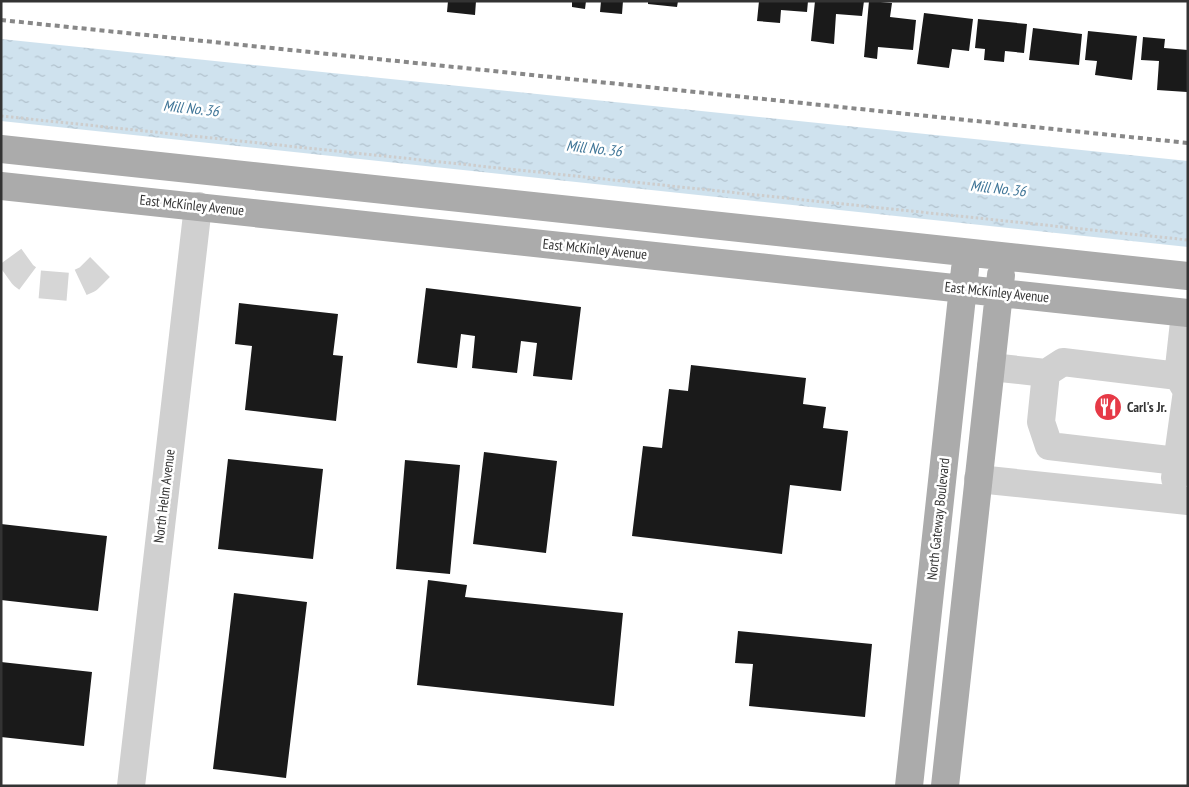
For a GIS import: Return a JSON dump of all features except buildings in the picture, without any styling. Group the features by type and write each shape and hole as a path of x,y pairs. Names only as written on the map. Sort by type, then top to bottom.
{"main road":[{"path":"1,149 1188,276"},
{"name":"East McKinley Avenue","path":"1,186 1186,313"},
{"path":"198,206 201,198 216,190 345,202 444,197"},
{"name":"North Gateway Boulevard","path":"909,786 967,253"},
{"path":"944,786 1003,256"}],"street":[{"name":"North Helm Avenue","path":"131,786 198,206"},
{"path":"978,479 1180,500 1177,461 1187,391 1178,376 1186,313"},
{"path":"991,367 1046,373 1063,362 1178,376"},
{"path":"1046,373 1041,422 1048,446 1177,461"}],"path":[{"path":"1,116 1188,240"}],"water":[{"name":"Mill No. 36","path":"1,39 1188,161 1188,247 1,121"}],"tunnel":[{"path":"10,257 23,275 35,284 71,287 88,279 100,267"}],"railway":[{"path":"1,20 1188,143"}],"place":[{"name":"Carl's Jr.","path":"1108,407"}]}
